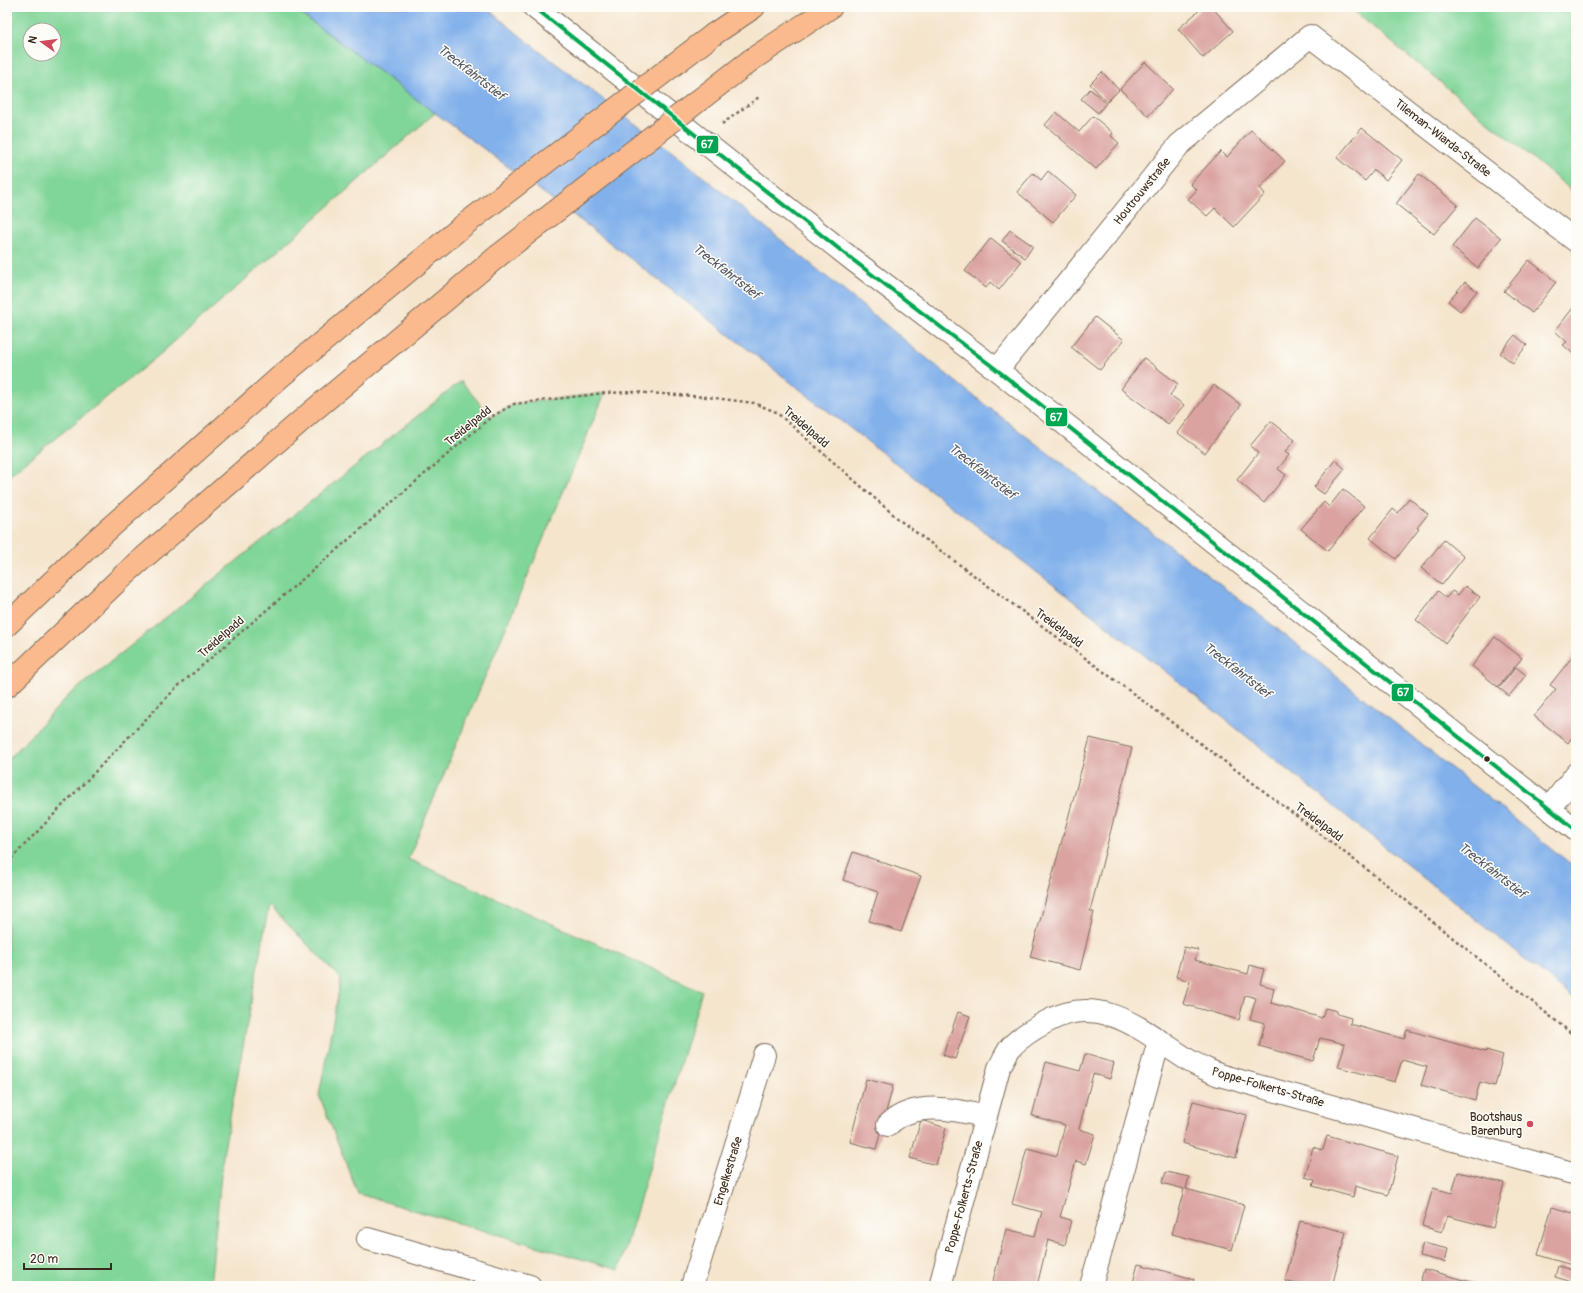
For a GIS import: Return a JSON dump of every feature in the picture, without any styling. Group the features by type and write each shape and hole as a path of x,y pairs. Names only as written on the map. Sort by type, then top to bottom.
{"highway":[{"path":"7,625 96,540 274,383 464,225 714,34 754,7"},
{"path":"7,686 125,574 309,414 498,256 751,60 831,7"}],"street":[{"path":"534,7 853,260 997,370 1576,830"},
{"name":"Tileman-Wiarda-Straße","path":"1310,36 1576,241"},
{"name":"Houtrouwstraße","path":"997,370 1179,145 1310,36"},
{"path":"1549,809 1576,774"},
{"name":"Poppe-Folkerts-Straße","path":"940,1286 999,1068 1010,1047 1026,1033 1055,1017 1075,1011 1094,1011 1127,1021 1190,1062 1219,1074 1576,1174"},
{"path":"1091,1286 1159,1041"},
{"name":"Engelkestraße","path":"692,1286 764,1056"},
{"path":"888,1125 895,1118 918,1110 939,1108 955,1109 986,1117"},
{"path":"368,1239 530,1286"}],"path":[{"path":"701,139 759,97"},
{"name":"Treidelpadd","path":"7,863 176,688 491,417 514,404 605,392 634,392 707,397 754,404 776,412 902,522 1376,876 1576,1036"}],"green space":[{"path":"7,7 292,7 435,113 158,356 7,477"},
{"path":"1349,7 1576,7 1576,194"},
{"path":"461,381 491,417 514,404 605,393 408,859 702,991 619,1270 358,1194 319,1095 341,979 269,905 223,1155 210,1286 7,1286 7,761 68,696"}],"water":[{"name":"Treckfahrtstief","path":"292,7 485,7 533,46 679,157 966,390 1266,620 1576,868 1576,1000 1161,668 588,226"}],"building":[{"path":"1203,7 1212,7 1233,31 1203,58 1178,29"},
{"path":"1145,62 1173,89 1148,116 1120,89"},
{"path":"1102,72 1119,90 1107,102 1090,84"},
{"path":"1090,89 1106,103 1098,113 1081,99"},
{"path":"1056,112 1079,132 1093,116 1113,133 1111,136 1119,143 1096,169 1045,125"},
{"path":"1362,128 1402,160 1386,180 1374,170 1365,181 1337,158"},
{"path":"1251,130 1285,161 1260,188 1265,194 1234,227 1215,208 1207,216 1188,199 1197,190 1190,184 1221,151 1227,157"},
{"path":"1048,171 1076,195 1053,222 1017,192 1033,173 1041,180"},
{"path":"1419,174 1458,205 1434,234 1396,204"},
{"path":"1475,218 1501,238 1478,268 1452,247"},
{"path":"1010,230 1033,246 1025,258 1002,241"},
{"path":"991,238 1021,262 999,290 990,282 986,288 965,271"},
{"path":"1529,260 1556,282 1532,313 1504,291"},
{"path":"1465,282 1477,291 1460,311 1448,301"},
{"path":"1576,304 1576,356 1563,345 1567,342 1555,331"},
{"path":"1095,317 1124,340 1100,370 1071,347"},
{"path":"1515,335 1527,345 1513,363 1500,353"},
{"path":"1144,358 1178,384 1170,395 1184,405 1168,424 1121,389"},
{"path":"1214,385 1241,405 1205,453 1178,433"},
{"path":"1271,421 1295,440 1285,452 1289,455 1278,469 1286,475 1264,503 1237,480 1258,453 1250,446"},
{"path":"1335,460 1345,469 1324,494 1314,487"},
{"path":"1343,489 1364,506 1328,551 1301,529 1324,502 1329,507"},
{"path":"1409,498 1428,514 1417,528 1419,529 1396,559 1370,538 1393,509 1398,513"},
{"path":"1444,540 1464,557 1442,585 1421,568"},
{"path":"1465,586 1480,597 1445,643 1416,620 1438,591 1446,598 1452,591 1458,595"},
{"path":"1495,637 1522,658 1498,687 1472,666"},
{"path":"1576,652 1576,732 1568,743 1534,716 1556,689 1550,685"},
{"path":"1516,667 1526,675 1509,696 1499,688"},
{"path":"1090,738 1132,748 1090,911 1094,912 1080,970 1030,957"},
{"path":"853,852 921,876 901,932 869,921 878,892 843,880"},
{"path":"1184,947 1198,950 1195,960 1248,974 1250,965 1264,969 1260,984 1274,988 1271,1003 1322,1018 1325,1008 1337,1011 1337,1014 1351,1018 1350,1024 1404,1039 1407,1030 1486,1052 1486,1050 1503,1055 1495,1086 1480,1082 1475,1100 1421,1085 1427,1067 1402,1060 1395,1082 1338,1067 1345,1044 1320,1038 1313,1061 1259,1046 1265,1023 1250,1019 1256,998 1245,995 1239,1020 1183,1004 1190,981 1176,977"},
{"path":"958,1012 970,1016 955,1059 943,1055"},
{"path":"1085,1054 1114,1063 1110,1079 1093,1074 1079,1129 1095,1134 1086,1164 1076,1161 1060,1217 1071,1220 1065,1245 1048,1240 1037,1286 992,1285 1006,1229 1035,1236 1042,1212 1012,1204 1027,1148 1057,1156 1065,1125 1032,1116 1046,1062 1080,1071"},
{"path":"866,1079 893,1086 876,1149 850,1142"},
{"path":"1193,1101 1247,1115 1236,1158 1182,1143"},
{"path":"921,1120 946,1128 936,1165 910,1158"},
{"path":"1327,1136 1398,1156 1388,1195 1355,1186 1353,1197 1313,1186 1315,1180 1305,1177 1313,1147 1323,1150"},
{"path":"1166,1172 1189,1177 1186,1189 1244,1205 1232,1250 1172,1234 1184,1189 1162,1183"},
{"path":"1458,1172 1504,1183 1493,1228 1447,1216 1442,1232 1422,1226 1433,1188 1452,1193"},
{"path":"1552,1207 1576,1214 1575,1266 1538,1255"},
{"path":"1300,1221 1346,1232 1332,1286 1303,1286 1285,1281"},
{"path":"1423,1243 1448,1249 1445,1262 1419,1256"},
{"path":"1138,1264 1194,1279 1192,1286 1132,1286"},
{"path":"1558,1266 1576,1271 1576,1283 1555,1277"},
{"path":"1424,1269 1479,1284 1478,1286 1419,1286"}],"transit line":[{"name":"67","path":"534,7 853,260 997,370 1576,830"}],"place":[{"name":"Bootshaus Barenburg","path":"1530,1124"}]}
